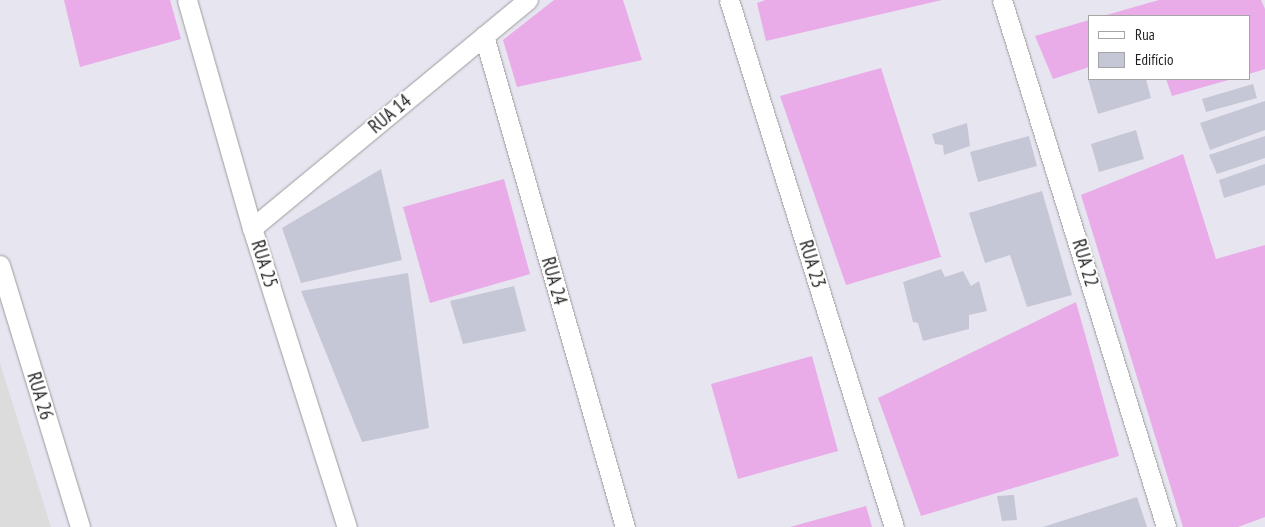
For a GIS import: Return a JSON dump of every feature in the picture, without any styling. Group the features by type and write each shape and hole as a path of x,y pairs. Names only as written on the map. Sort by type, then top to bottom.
{"street":[{"name":"RUA 25","path":"187,0 252,228 346,527"},
{"name":"RUA 14","path":"252,228 528,0"},
{"name":"RUA 23","path":"729,0 894,527"},
{"name":"RUA 22","path":"1002,0 1166,527"},
{"name":"RUA 24","path":"484,36 625,527"},
{"name":"RUA 26","path":"0,265 80,527"}],"shaded area":[{"path":"64,0 170,0 181,39 80,67"},
{"path":"554,0 623,0 642,60 517,87 503,40"},
{"path":"765,0 942,0 766,41 757,3"},
{"path":"1159,0 1261,0 1265,9 1265,69 1250,74 1250,15 1106,15"},
{"path":"1088,20 1088,67 1053,79 1035,36"},
{"path":"881,68 941,257 846,285 780,96"},
{"path":"1166,80 1228,80 1172,96"},
{"path":"1183,154 1216,259 1265,245 1265,517 1238,527 1183,527 1081,195"},
{"path":"504,179 530,274 430,303 403,207"},
{"path":"1076,302 1119,456 921,516 878,398"},
{"path":"812,356 838,451 738,479 711,384"},
{"path":"0,363 51,527 0,527"},
{"path":"866,506 872,527 790,527"}],"building":[{"path":"1088,80 1146,80 1151,98 1098,114"},
{"path":"1253,84 1257,98 1206,112 1202,99"},
{"path":"1265,101 1265,130 1210,150 1200,123"},
{"path":"967,123 970,146 944,155 943,145 935,144 932,134"},
{"path":"1136,130 1144,159 1099,172 1091,144"},
{"path":"1029,136 1037,166 978,182 970,152"},
{"path":"1265,136 1265,158 1217,174 1209,155"},
{"path":"1265,164 1265,185 1224,198 1219,180"},
{"path":"381,169 402,260 301,283 282,228"},
{"path":"1042,191 1072,295 1027,307 1010,255 985,263 969,213"},
{"path":"941,269 945,277 963,271 971,286 979,281 987,311 969,315 969,329 923,341 918,323 913,322 903,282"},
{"path":"408,273 429,428 362,442 301,291"},
{"path":"514,286 526,331 463,344 450,301"},
{"path":"1014,495 1017,520 1002,521 997,496"},
{"path":"1137,497 1147,527 1043,527"}]}
